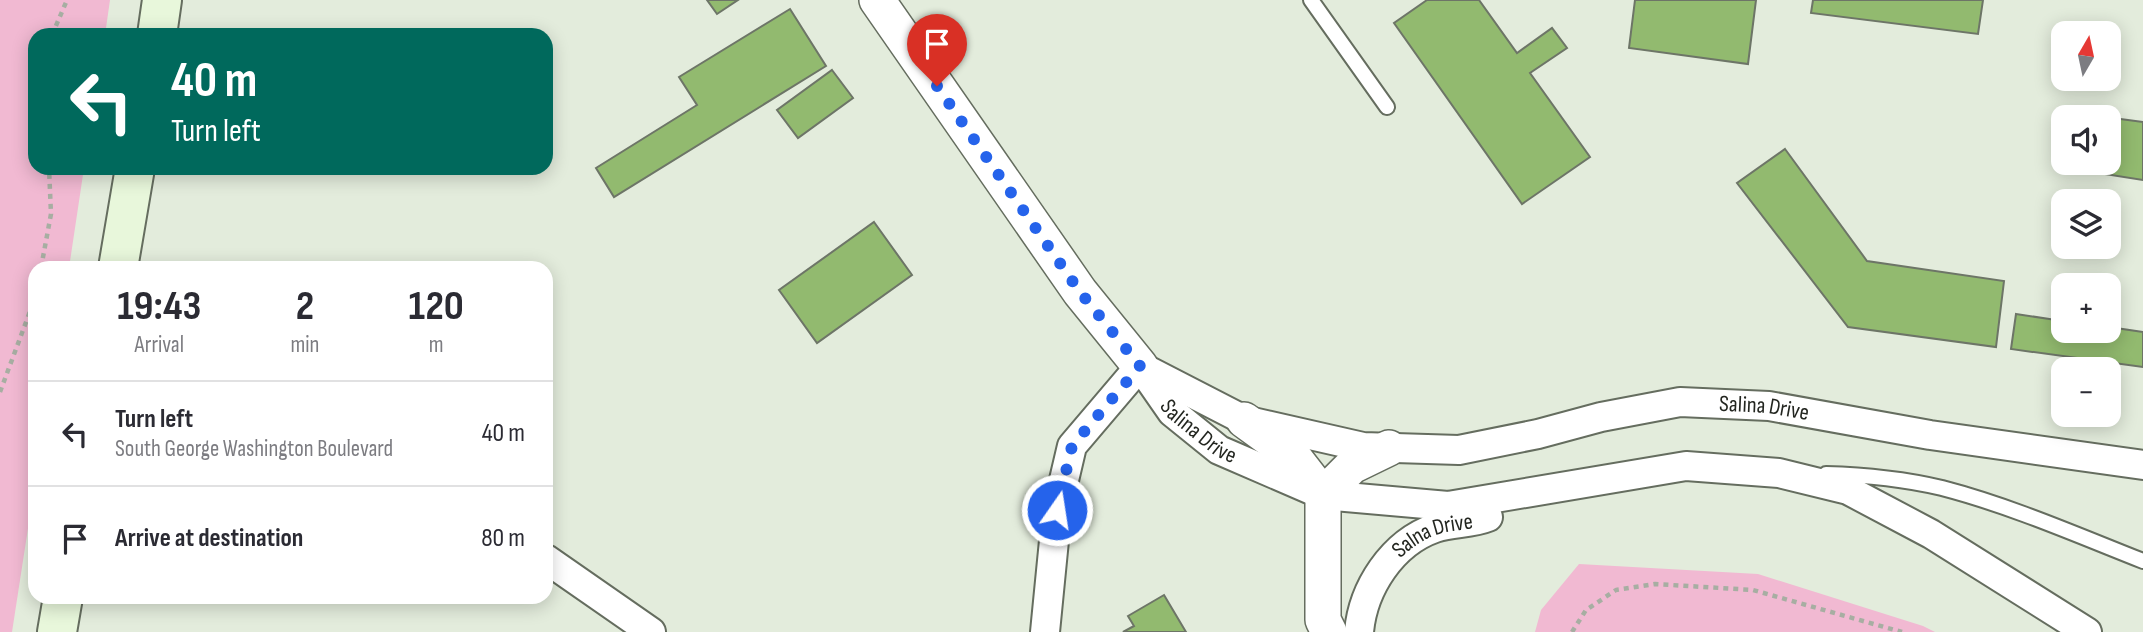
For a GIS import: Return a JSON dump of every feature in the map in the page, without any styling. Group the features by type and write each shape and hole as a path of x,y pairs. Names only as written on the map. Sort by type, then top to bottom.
{"main road":[{"path":"158,28 162,0"},
{"path":"119,261 134,175"},
{"path":"57,632 62,604"}],"street":[{"path":"877,0 1080,292 1140,366 1072,446 1057,510 1045,632"},
{"name":"Salina Drive","path":"1140,366 1244,420 1363,447 1459,450 1538,435 1601,417 1680,402 1769,407 1930,435 2143,465"},
{"name":"Salina Drive","path":"1140,366 1172,412 1219,450 1324,495 1448,506 1686,466 1779,473 1848,490 1931,534 2087,632"},
{"path":"1244,420 1292,456 1324,495 1323,620 1329,632"},
{"path":"1324,495 1352,466 1389,448"},
{"name":"Salna Drive","path":"1359,632 1361,617 1378,574 1400,547 1435,528 1478,521 1557,489"},
{"path":"553,564 651,632"}],"lane":[{"path":"1311,0 1387,107"},
{"path":"1779,473 1870,475 1942,488 2027,515 2143,561"}],"path":[{"path":"55,28 67,0"},
{"path":"42,261 51,214 49,175"},
{"path":"0,392 28,317"},
{"path":"1572,632 1586,610 1616,590 1655,584 1752,590 1902,632"}],"shaded area":[{"path":"0,0 110,0 106,28 28,28 28,175 83,175 70,261 28,261 28,528 12,632 0,632"},
{"path":"1579,564 1758,574 1935,632 1535,632 1541,610"}],"building":[{"path":"707,0 738,0 717,14"},
{"path":"1427,0 1479,0 1517,53 1552,28 1567,48 1530,73 1590,157 1522,204 1394,23"},
{"path":"1635,0 1756,0 1748,64 1629,48"},
{"path":"1813,0 1983,0 1978,34 1811,13"},
{"path":"790,9 826,66 614,197 596,168 697,105 679,77"},
{"path":"832,70 853,98 798,138 777,110"},
{"path":"2121,119 2143,122 2143,180 2111,175 2121,175"},
{"path":"1785,149 1867,261 2004,281 1996,347 1848,327 1737,183"},
{"path":"874,222 912,275 817,343 779,290"},
{"path":"2016,314 2051,319 2051,343 2121,343 2121,329 2143,332 2143,367 2121,364 2121,357 2070,357 2011,349"},
{"path":"1164,595 1186,632 1123,632 1134,626 1128,616"}],"route":[{"path":"937,86 1080,292 1140,366 1072,446 1057,510"}]}
